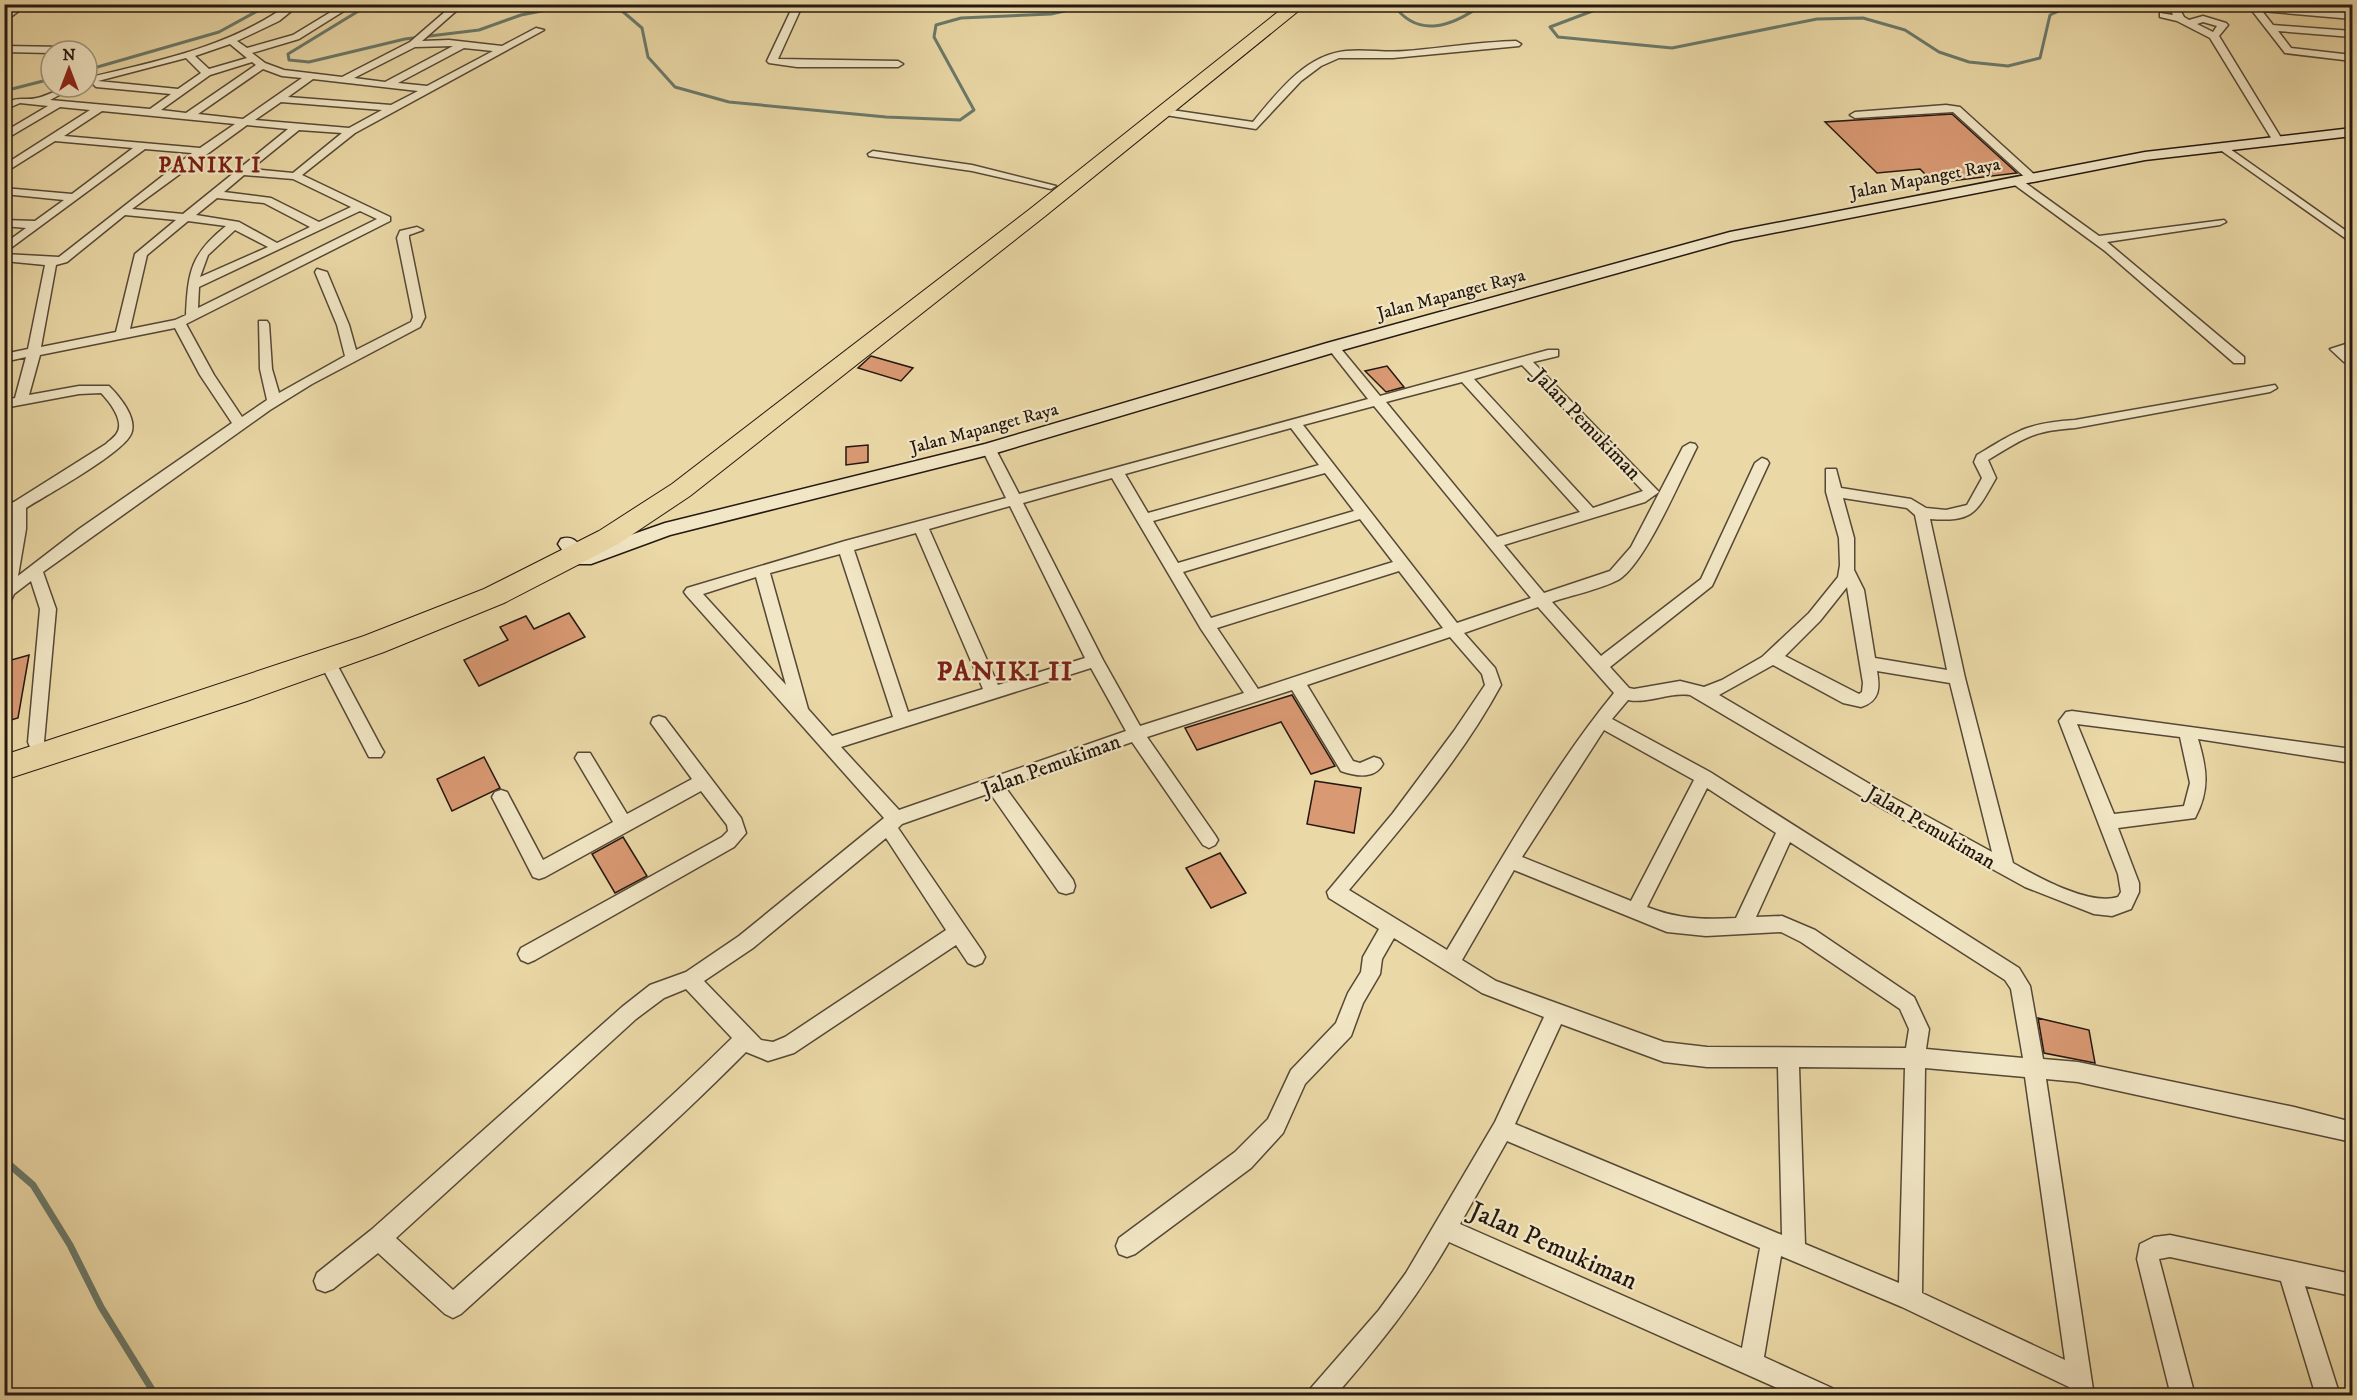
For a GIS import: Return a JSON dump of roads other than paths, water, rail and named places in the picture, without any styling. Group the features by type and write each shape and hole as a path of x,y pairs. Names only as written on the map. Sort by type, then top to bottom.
{"highway":[{"path":"4,752 332,644 572,551 657,522 1165,112 1285,4"},
{"path":"4,768 327,661 480,603 572,551 672,479 1051,186 1256,32 1299,4"}],"street":[{"path":"4,19 24,4"},
{"path":"99,79 187,54 270,24 296,4"},
{"path":"244,52 296,37 351,4"},
{"path":"341,81 412,44 460,4"},
{"path":"799,4 772,61 797,64 898,64"},
{"path":"2172,4 2184,21"},
{"path":"2346,4 2352,11"},
{"path":"2352,15 2255,8 2291,53 2352,58"},
{"path":"2163,15 2184,21 2214,36 2278,141"},
{"path":"2184,21 2203,19 2223,25 2214,36"},
{"path":"2271,28 2352,34"},
{"path":"295,176 351,131 390,108 539,30"},
{"path":"229,39 258,62 282,73 309,78 426,89"},
{"path":"412,44 503,49"},
{"path":"1165,112 1256,126 1281,94 1319,63 1335,56 1356,52 1393,56 1480,45 1516,44"},
{"path":"387,85 463,45"},
{"path":"4,49 39,50"},
{"path":"187,54 207,73"},
{"path":"151,113 207,73 258,62"},
{"path":"188,116 258,62"},
{"path":"4,258 51,262 63,260 122,211 309,78"},
{"path":"99,83 181,92"},
{"path":"37,102 43,99"},
{"path":"279,99 390,108"},
{"path":"4,107 17,101 37,102 351,131"},
{"path":"4,137 58,104"},
{"path":"4,170 100,108"},
{"path":"1855,116 1956,109 2024,180 2239,360"},
{"path":"122,335 139,258 296,127"},
{"name":"Jalan Mapanget Raya","path":"657,522 989,449 1333,347 1741,234 2145,156 2352,132"},
{"path":"53,138 202,152"},
{"path":"4,250 143,146"},
{"path":"2223,147 2352,240"},
{"path":"873,154 972,168 1051,186"},
{"path":"4,358 179,323 385,220 362,206 295,176 241,172"},
{"path":"4,191 73,197"},
{"path":"213,194 267,200 319,226"},
{"path":"195,284 362,206"},
{"path":"122,211 235,224 277,247"},
{"path":"2098,240 2220,222"},
{"path":"4,223 37,225"},
{"path":"192,316 195,265 201,254 235,224"},
{"path":"6,595 84,533 274,401 418,321 403,238 404,233 417,230"},
{"path":"21,401 34,352 51,262"},
{"path":"321,272 343,325 352,357"},
{"path":"179,323 207,375 240,425"},
{"path":"262,324 266,369 274,401"},
{"path":"2349,359 2336,349 2352,346"},
{"path":"1333,347 1493,543 1624,693 1601,721 1510,860 1449,964"},
{"name":"Jalan Pemukiman","path":"800,711 692,593 696,589 845,546 1553,353"},
{"name":"Jalan Pemukiman","path":"1493,543 1640,499 1652,492 1525,361"},
{"path":"1465,377 1589,513"},
{"path":"4,404 79,390 104,388 116,400 126,425 122,438 111,447 12,508 19,529 6,595"},
{"path":"1833,492 1911,504 1922,513 1957,514 1972,508 1989,478 1981,462 1982,458 2032,429 2075,424 2270,388"},
{"path":"1294,423 1454,631 1489,672 1493,685 1492,690 1399,818 1336,890 1338,895 1489,987 1555,1015 1664,1052 1707,1057 1915,1058 2078,1072 2294,1117 2352,1132"},
{"name":"Jalan Pemukiman","path":"325,1281 379,1238 629,1013 662,987 676,981 690,980 746,942 892,823 1136,734 1454,631 1621,571 1637,549 1689,447"},
{"path":"989,449 1095,661 1136,734 1209,840"},
{"path":"1601,665 1707,582 1762,463"},
{"path":"1144,519 1329,467"},
{"path":"1116,472 1207,625 1255,697"},
{"path":"1774,658 1835,693 1856,701 1866,700 1870,695 1868,663 1854,583 1847,571 1847,539 1833,492 1831,472"},
{"path":"1174,569 1363,513"},
{"name":"Jalan Pemukiman","path":"1922,513 1957,678 2005,868"},
{"path":"920,526 993,693"},
{"path":"845,546 903,721"},
{"path":"1207,625 1403,564"},
{"path":"762,570 800,711 892,823 958,933 975,957"},
{"path":"35,571 48,609 36,742"},
{"path":"1704,694 1731,683 1774,658 1796,639 1820,611 1847,571"},
{"path":"327,661 375,752"},
{"path":"828,744 1095,661"},
{"path":"1868,663 1957,678"},
{"path":"1296,682 1347,766 1361,770 1374,764"},
{"name":"Jalan Pemukiman","path":"1624,693 1639,694 1683,686 1704,694 1884,801 2005,868"},
{"path":"2005,868 2046,890 2074,900 2115,909 2123,906 2128,900 2129,885 2108,822 2067,721 2072,717 2187,731 2352,756"},
{"path":"1601,721 1704,777 2012,974 2020,986 2023,999 2080,1387"},
{"path":"528,954 728,842 737,833 735,823 659,723"},
{"path":"2108,822 2189,813 2199,793 2196,763 2187,731"},
{"path":"584,758 624,825"},
{"path":"1636,911 1704,777"},
{"path":"501,797 539,871 703,781"},
{"path":"994,785 1065,886"},
{"path":"1742,926 1787,829"},
{"path":"1510,860 1667,924 1681,926 1782,924 1808,936 1907,1003 1918,1029 1915,1058 1910,1299"},
{"path":"1127,1246 1243,1160 1271,1132 1298,1077 1344,1029 1355,999 1370,974 1373,957 1390,927"},
{"path":"690,980 762,1052 783,1049 958,933"},
{"name":"Jalan Pemukiman","path":"1555,1015 1547,1038 1516,1095 1502,1129 1444,1228 1824,1395"},
{"path":"379,1238 450,1306 454,1306 602,1171 669,1115 746,1038"},
{"path":"1788,1057 1794,1250"},
{"path":"1502,1129 1910,1299 2080,1387"},
{"path":"1319,1395 1387,1318 1414,1281 1444,1228"},
{"path":"1751,1362 1772,1242"},
{"path":"2183,1395 2148,1252 2154,1248 2170,1246 2352,1285"},
{"path":"2289,1271 2328,1395"}],"waterway":[{"path":"99,67 219,32 270,4"},
{"path":"370,4 288,54 289,60 309,62 405,39 479,30 521,15 552,9 621,10 642,28 648,57 675,87 729,102 886,117 960,120 974,110 934,37 936,25 961,18 1051,14 1096,4"},
{"path":"1393,4 1413,22 1425,26 1448,23 1483,4"},
{"path":"1611,4 1550,27 1558,37 1672,48 1817,19 1863,18 1905,30 1939,52 1969,62 2008,66 2040,58 2050,15 2074,4"},
{"path":"4,91 39,82"},
{"path":"4,1160 33,1185 70,1245 101,1307 156,1396"}],"district":[{"name":"PANIKI I","path":"210,164"},
{"name":"PANIKI II","path":"1005,671"}]}
